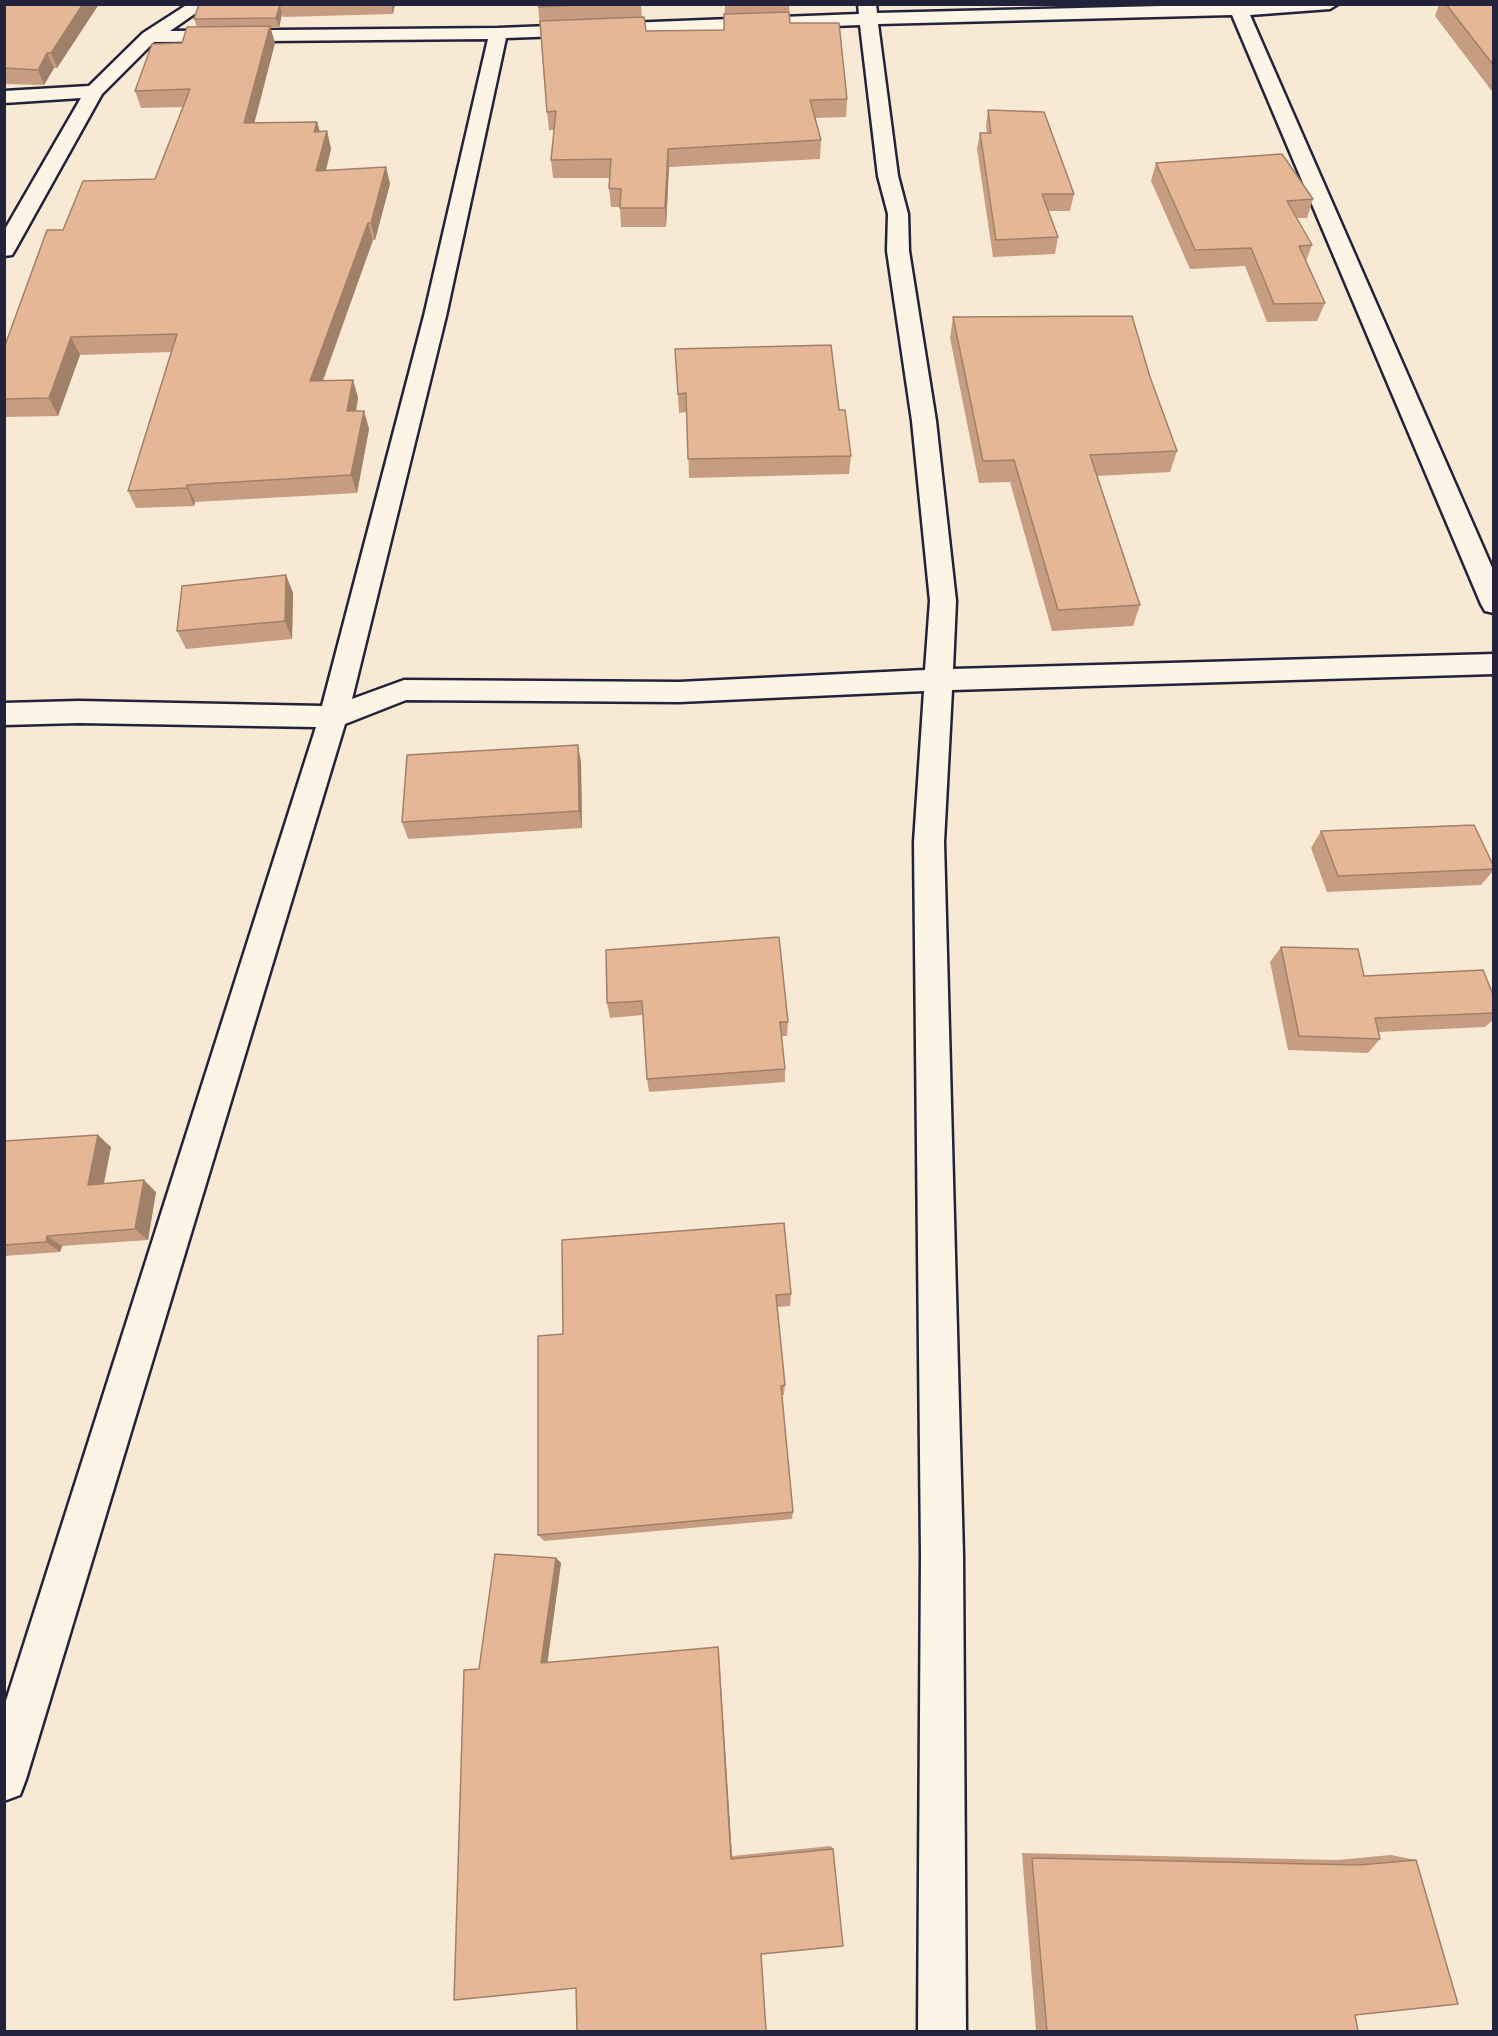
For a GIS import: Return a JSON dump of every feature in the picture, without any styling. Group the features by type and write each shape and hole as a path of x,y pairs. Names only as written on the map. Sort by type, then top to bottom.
{"street":[{"path":"4,250 94,91 149,37 201,4"},
{"path":"149,37 498,33 868,12 1239,10 1330,4"},
{"path":"1239,10 1494,604"},
{"path":"868,12 879,119 888,176 898,214 898,251 926,443 943,601 929,842 942,1555 942,2031"},
{"path":"4,1779 333,717 435,316 498,33"},
{"path":"4,97 94,91"},
{"path":"4,714 79,712 333,717 404,690 679,692 939,681 1494,664"}],"building":[{"path":"4,4 83,4 51,53 47,53 38,70 4,68"},
{"path":"199,4 280,4 276,18 194,19"},
{"path":"538,4 599,4 539,7"},
{"path":"1446,4 1494,4 1494,66"},
{"path":"789,12 790,23 839,23 847,99 810,100 821,140 668,149 665,208 620,208 621,189 609,188 611,159 551,160 556,111 547,112 540,21 644,17 646,31 724,30 724,14"},
{"path":"270,26 244,123 317,122 314,132 327,131 316,171 386,167 371,223 368,223 310,381 353,380 347,411 364,411 351,475 128,491 177,334 71,337 49,398 4,399 4,348 47,230 63,230 83,181 155,179 190,89 135,91 152,44 182,43 187,27"},
{"path":"988,110 1044,112 1074,194 1042,194 1058,237 996,240 980,133 991,133"},
{"path":"1282,154 1313,199 1287,201 1312,245 1299,246 1325,303 1274,304 1251,248 1195,250 1156,163"},
{"path":"1132,316 1150,377 1177,451 1090,455 1140,605 1058,610 1014,460 983,461 953,317"},
{"path":"831,345 839,410 845,410 851,456 688,459 686,393 678,394 675,349"},
{"path":"286,575 285,621 177,631 182,586"},
{"path":"578,745 579,811 402,822 407,755"},
{"path":"1474,825 1494,869 1338,876 1321,831"},
{"path":"779,937 788,1022 780,1022 785,1069 647,1079 642,1001 607,1003 606,950"},
{"path":"1281,947 1358,949 1364,976 1483,970 1494,997 1494,1013 1375,1018 1380,1039 1299,1036"},
{"path":"98,1135 88,1185 144,1180 135,1229 47,1236 46,1242 4,1245 4,1141"},
{"path":"784,1223 791,1294 776,1295 785,1385 781,1386 793,1512 538,1535 538,1336 563,1334 562,1240"},
{"path":"495,1554 556,1558 541,1663 718,1647 731,1859 833,1849 843,1946 761,1954 766,2031 577,2031 576,1988 454,2000 464,1670 479,1669"},
{"path":"1032,1858 1359,1865 1416,1860 1458,2004 1355,2015 1358,2031 1047,2031"}]}
